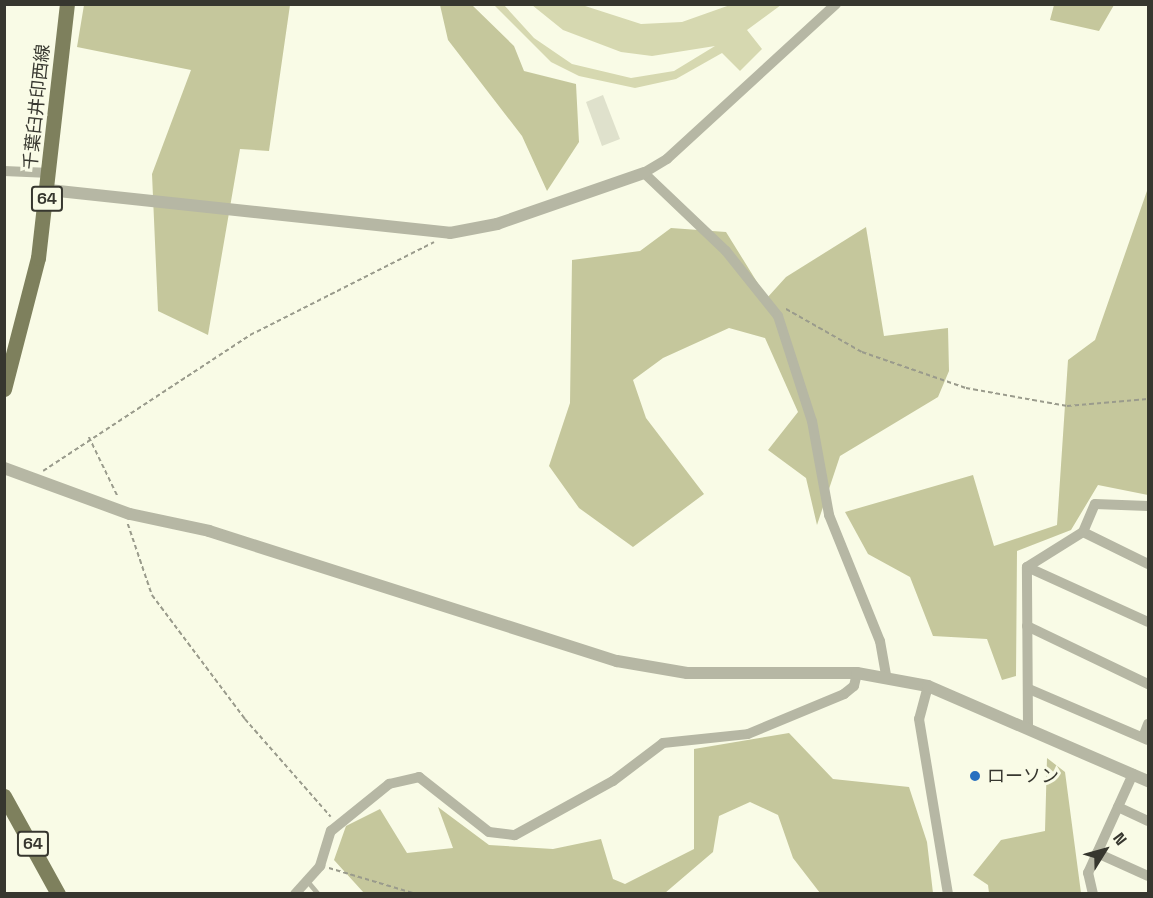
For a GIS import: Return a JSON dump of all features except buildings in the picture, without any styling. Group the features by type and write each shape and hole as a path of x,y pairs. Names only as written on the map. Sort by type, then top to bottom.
{"main road":[{"name":"千葉臼井印西線","path":"4,389 30,302 49,190 68,4"},
{"name":"64","path":"4,796 58,894"}],"street":[{"path":"49,190 450,233 497,224 644,173 667,159 836,4"},
{"path":"4,171 50,173"},
{"path":"644,173 767,298 812,421 829,515 880,641 886,675"},
{"path":"4,468 35,477 130,514 209,531 649,668 857,673 886,675 928,686 1028,726 1149,781"},
{"path":"1027,567 1083,532 1095,504 1149,506"},
{"path":"1083,532 1149,564"},
{"path":"1027,567 1149,622"},
{"path":"1027,567 1028,726"},
{"path":"1027,626 1149,684"},
{"path":"295,894 320,867 336,827 389,784 419,777 489,832 527,832 613,781 663,743 748,734 844,694 854,686 857,673"},
{"path":"928,686 919,719 948,894"},
{"path":"1029,689 1146,738 1149,724"},
{"path":"1093,894 1088,873 1133,774"},
{"path":"1118,807 1149,821"},
{"path":"1097,853 1149,876"}],"lane":[{"path":"308,882 318,894"}],"path":[{"path":"35,477 88,436 250,335 450,233"},
{"path":"767,298 862,352 966,388 1067,406 1149,399"},
{"path":"88,436 112,478 116,509"},
{"path":"130,514 127,523 152,595 244,719 336,827"},
{"path":"320,867 416,894"}],"green space":[{"path":"1054,4 1114,5 1099,31 1050,20"},
{"path":"84,5 290,5 269,151 240,149 208,335 158,311 152,174 191,70 77,47"},
{"path":"440,5 472,5 514,46 524,71 576,84 579,142 547,191 522,136 448,40"},
{"path":"494,5 504,5 534,38 572,64 631,78 674,71 715,46 652,56 621,52 563,30 532,5 582,5 641,24 682,22 730,5 781,5 747,30 762,49 740,71 722,53 676,79 635,88 579,76 551,62"},
{"path":"1148,188 1148,495 1098,485 1071,530 1017,551 1016,676 1002,680 987,639 933,636 910,577 868,554 845,512 973,475 994,546 1057,525 1068,360 1095,340"},
{"path":"866,227 884,336 948,328 949,371 938,397 840,456 817,525 806,478 768,450 798,412 765,338 729,328 663,358 633,380 646,418 704,494 633,547 579,508 549,466 570,403 572,260 640,251 671,228 726,232 767,298 786,277"},
{"path":"789,733 833,779 909,787 927,842 933,893 820,893 793,858 778,815 750,802 719,816 713,852 665,893 364,893 334,860 346,826 380,809 407,853 453,848 438,807 489,845 553,849 601,839 613,879 625,884 694,849 694,749"},
{"path":"1047,758 1065,772 1081,893 989,893 988,885 973,875 1001,840 1045,831"}],"place":[{"name":"ローソン","path":"975,776"}]}
